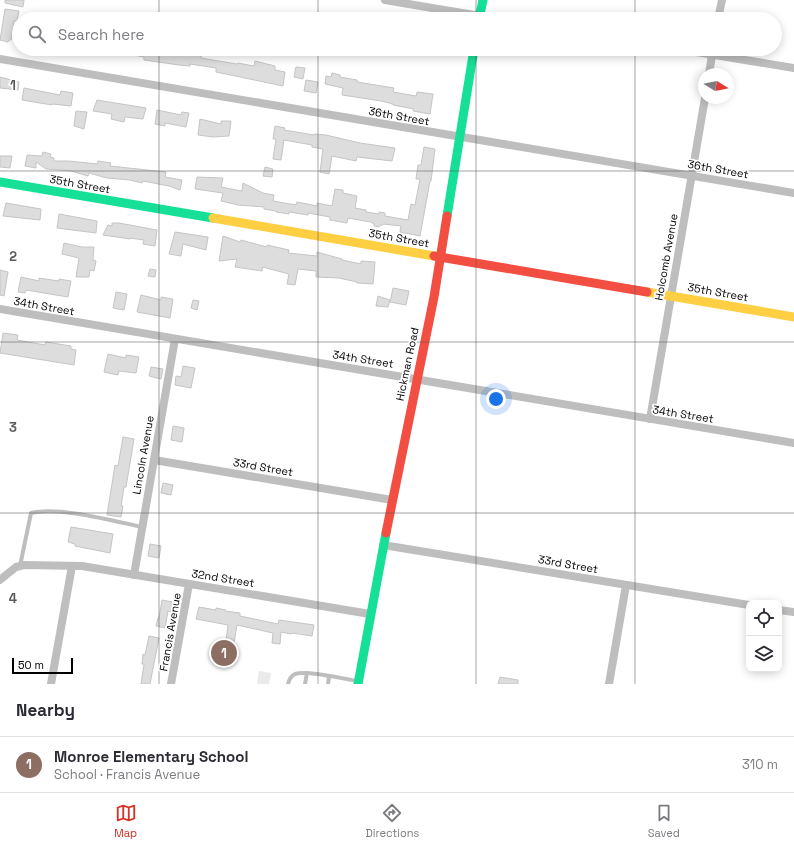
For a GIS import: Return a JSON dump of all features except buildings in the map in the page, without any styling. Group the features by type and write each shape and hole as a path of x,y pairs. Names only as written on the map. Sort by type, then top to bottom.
{"street":[{"path":"385,0 450,12"},
{"path":"481,12 483,0"},
{"path":"719,12 722,0"},
{"name":"Hickman Road","path":"358,683 383,544 434,297 473,56"},
{"path":"710,68 712,56"},
{"path":"733,56 794,68"},
{"name":"36th Street","path":"0,59 794,193"},
{"name":"Holcomb Avenue","path":"650,420 704,104"},
{"name":"35th Street","path":"0,182 794,317"},
{"name":"34th Street","path":"0,309 650,420 794,443"},
{"name":"Lincoln Avenue","path":"134,575 175,339"},
{"name":"33rd Street","path":"154,460 392,500"},
{"name":"33rd Street","path":"383,544 746,605"},
{"path":"0,580 16,566 20,566"},
{"name":"32nd Street","path":"20,566 82,566 370,614"},
{"path":"51,684 72,566"},
{"name":"Francis Avenue","path":"171,684 189,584"},
{"path":"609,684 626,585"},
{"path":"782,610 794,612"}],"lane":[{"path":"20,566 31,513 37,511 61,512 88,516 142,527"},
{"path":"288,684 288,681 293,675 303,673 358,683"},
{"path":"305,684 307,673"},
{"path":"328,684 329,677"}],"shaded area":[{"path":"259,671 271,673 269,684 257,684"}],"traffic: fast":[{"path":"480,12 483,0"},
{"path":"447,216 473,56"},
{"path":"0,182 213,218"},
{"path":"358,684 386,533"}],"traffic: slow":[{"path":"213,218 434,256"},
{"path":"647,292 794,317"}],"traffic: jam":[{"path":"386,533 434,297 447,216"},
{"path":"434,256 647,292"}],"place":[{"name":"Monroe Elementary School","path":"224,653"}]}
